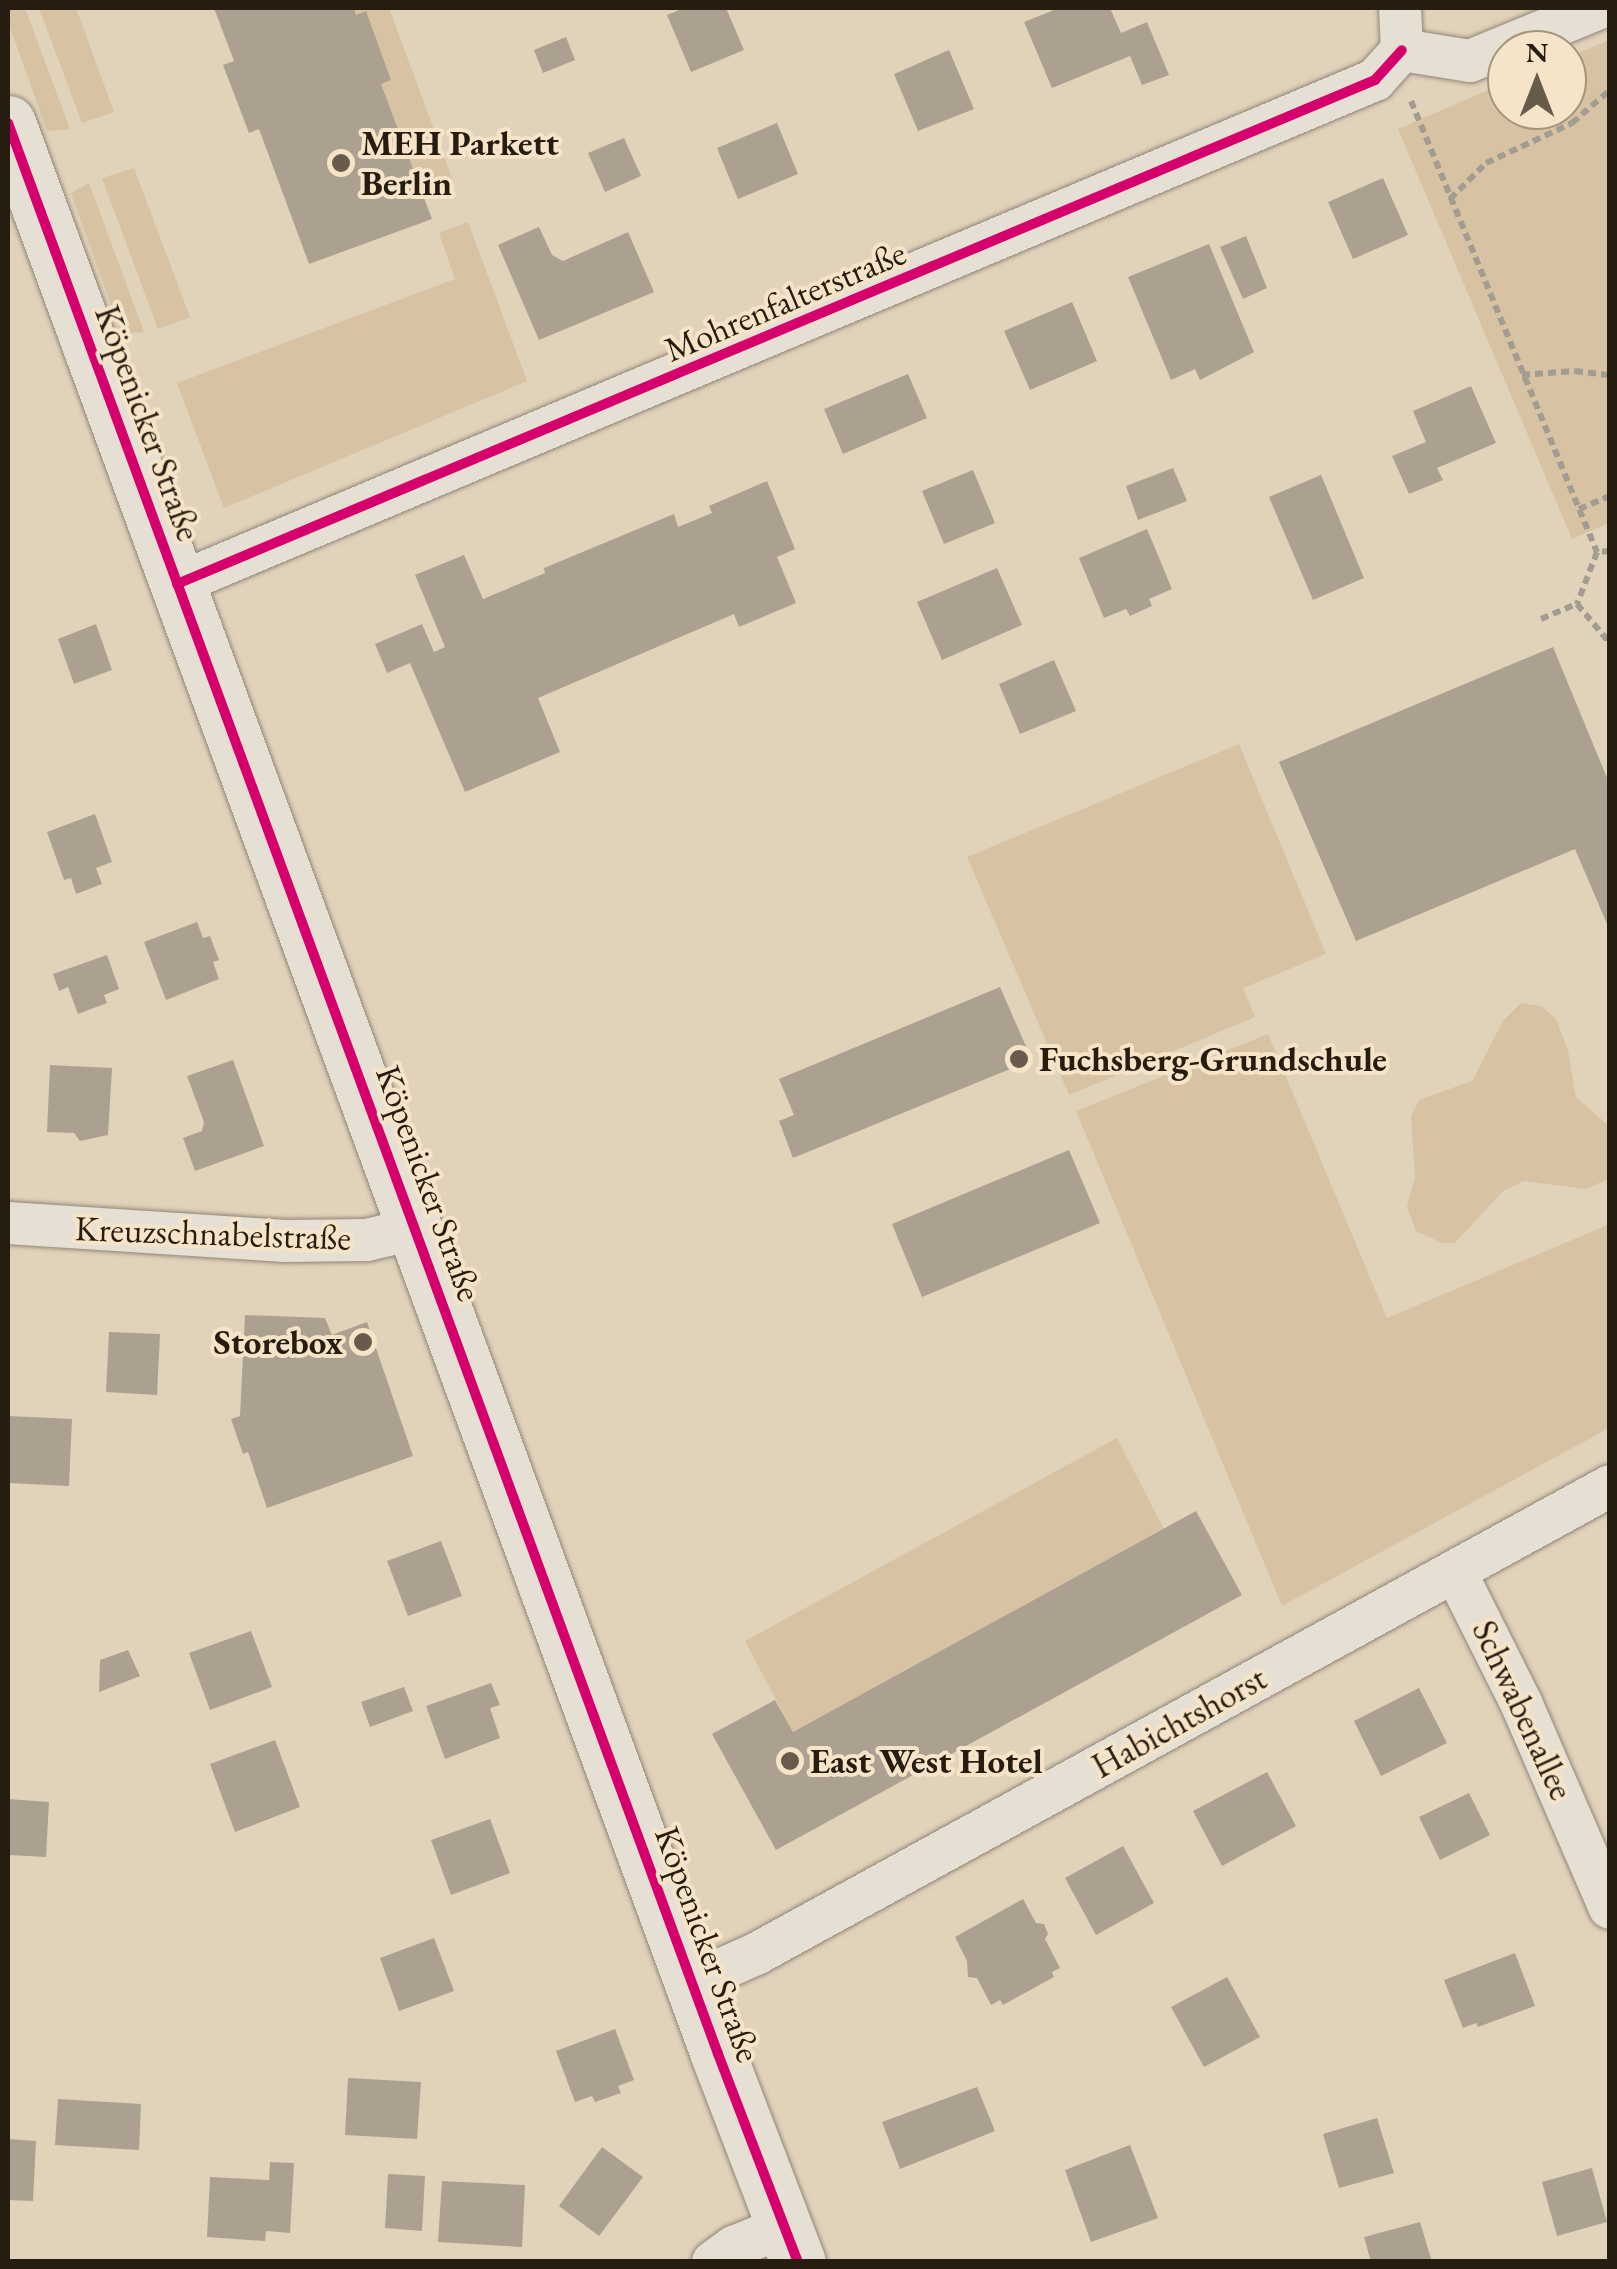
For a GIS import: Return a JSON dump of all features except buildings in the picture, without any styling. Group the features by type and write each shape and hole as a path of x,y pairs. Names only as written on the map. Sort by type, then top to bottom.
{"main road":[{"name":"Köpenicker Straße","path":"8,123 792,2244"}],"street":[{"path":"1400,8 1402,50 1470,61 1599,8"},
{"name":"Mohrenfalterstraße","path":"178,584 1359,88 1383,74 1402,50"},
{"name":"Kreuzschnabelstraße","path":"8,1223 285,1241 367,1240 416,1228"},
{"name":"Habichtshorst","path":"693,1982 756,1954 1610,1486"},
{"name":"Schwabenallee","path":"1455,1571 1530,1721 1610,1908"},
{"path":"714,2262 792,2244"}],"path":[{"path":"1450,199 1486,163 1572,124 1610,90"},
{"path":"1411,101 1597,552 1578,604 1541,619"},
{"path":"1522,375 1575,371 1610,374"},
{"path":"1579,509 1610,496"},
{"path":"1597,552 1610,551"},
{"path":"1578,604 1610,643"}],"shaded area":[{"path":"8,8 25,8 70,129 47,131 8,22"},
{"path":"39,8 76,8 114,112 82,123"},
{"path":"354,8 389,8 453,181 422,193 381,84 391,80 366,12 356,15"},
{"path":"1609,40 1609,523 1572,539 1398,129 1487,91 1487,130 1587,130 1587,49"},
{"path":"134,168 190,317 158,329 102,178"},
{"path":"89,183 144,332 121,333 71,193"},
{"path":"468,222 527,381 224,508 177,383 455,279 439,233"},
{"path":"1239,744 1326,954 1243,988 1255,1017 1069,1095 967,857"},
{"path":"1521,1003 1541,1006 1556,1019 1568,1050 1576,1097 1609,1126 1609,1179 1585,1189 1524,1181 1503,1191 1455,1243 1442,1243 1416,1231 1407,1207 1415,1178 1411,1116 1419,1100 1472,1081 1503,1021"},
{"path":"1268,1034 1387,1318 1610,1224 1609,1428 1282,1606 1076,1111"},
{"path":"1117,1438 1164,1529 793,1732 745,1641"}],"cycle path":[{"path":"177,584 1375,80 1402,50"},
{"path":"8,123 798,2262"}],"place":[{"name":"MEH Parkett Berlin","path":"341,163"},
{"name":"Fuchsberg-Grundschule","path":"1019,1059"},
{"name":"Storebox","path":"363,1342"},
{"name":"East West Hotel","path":"790,1761"}]}
